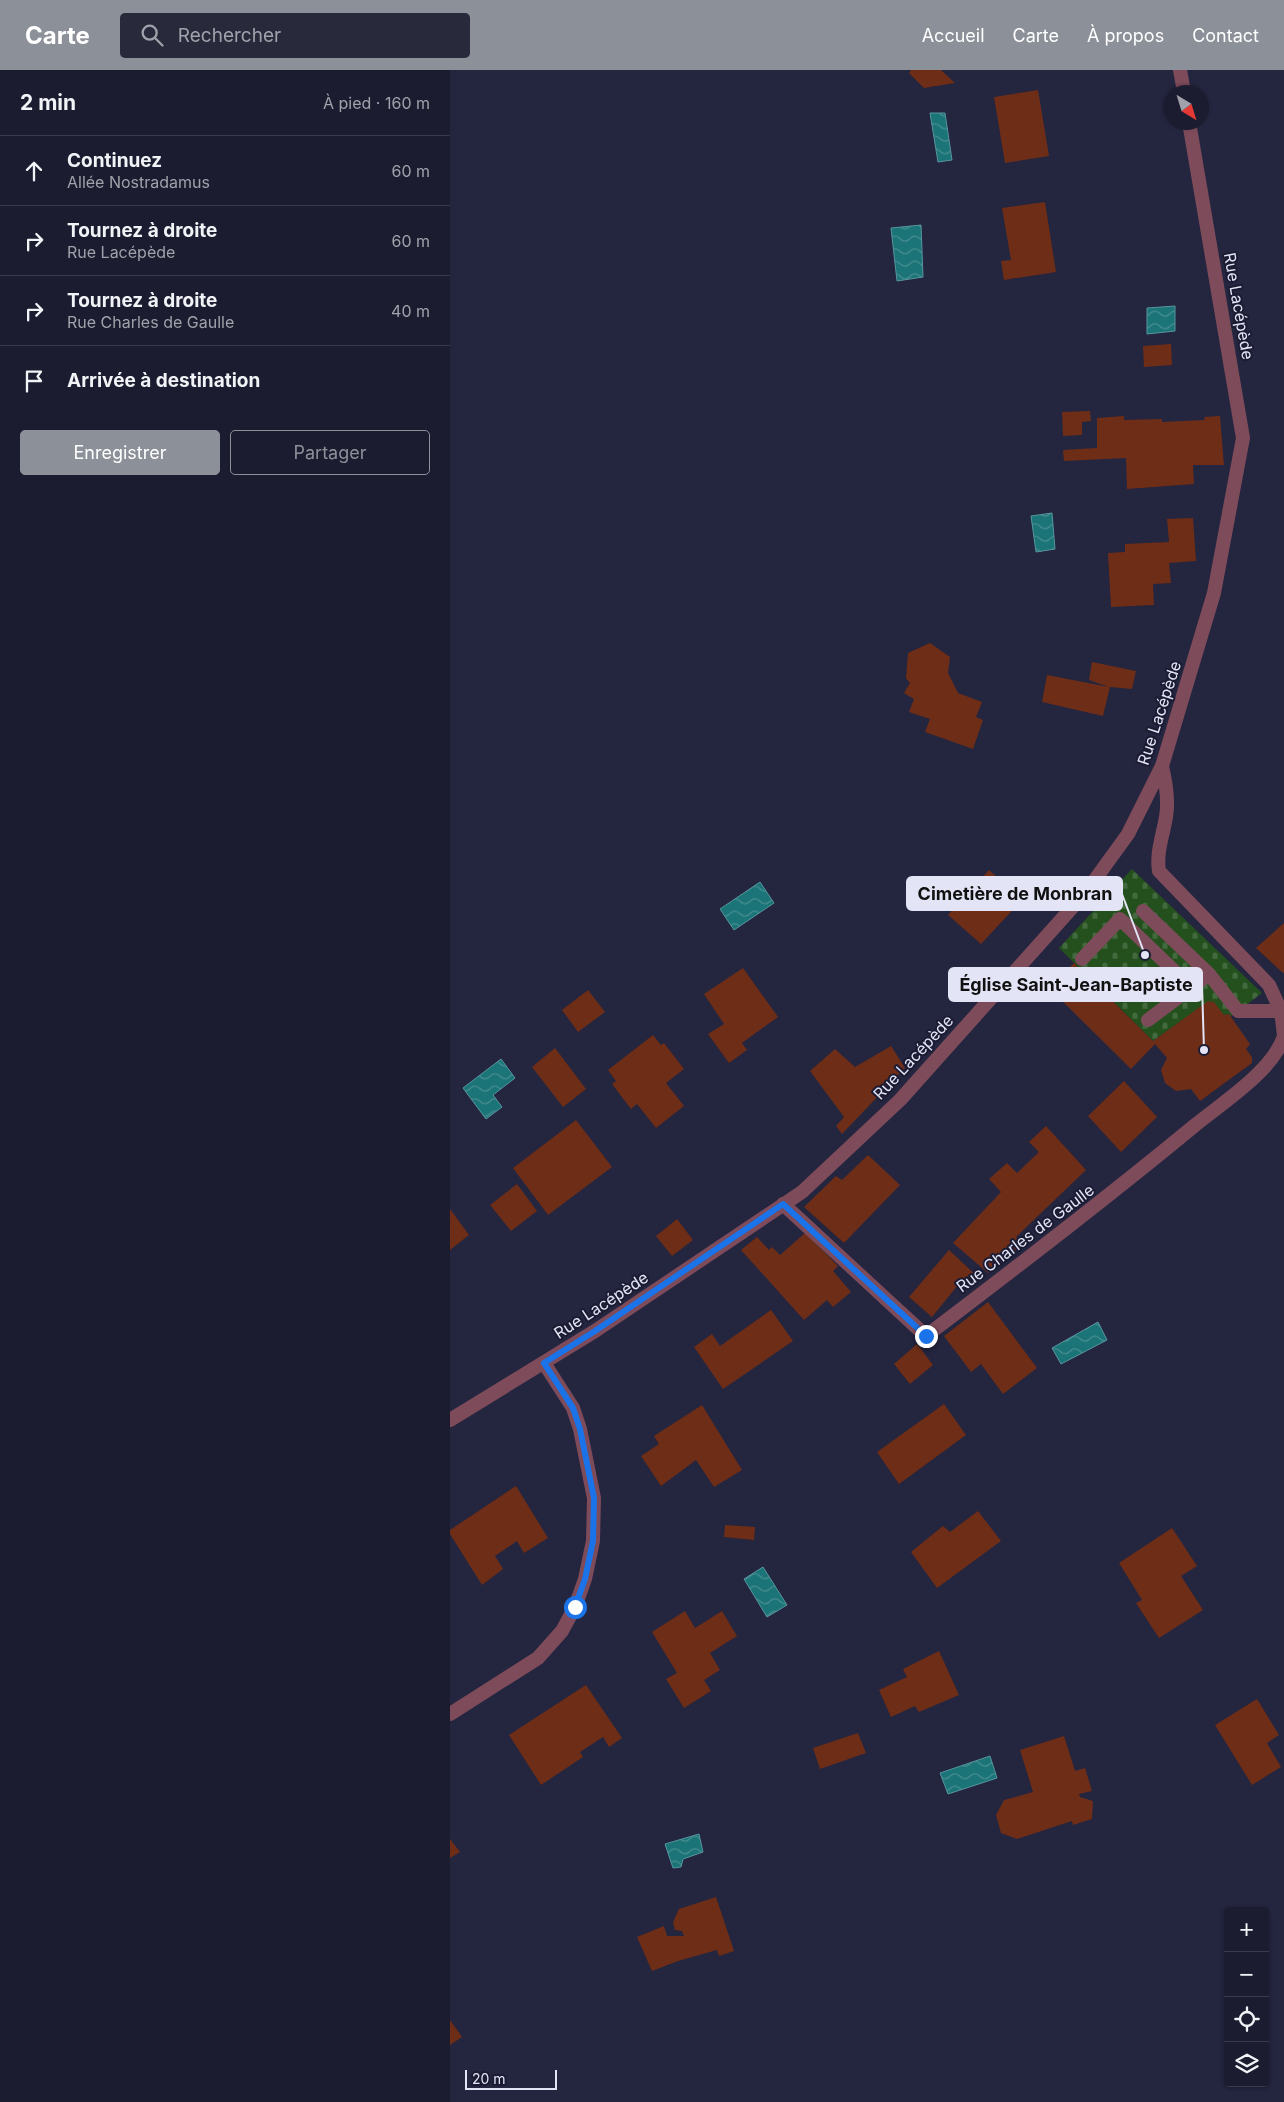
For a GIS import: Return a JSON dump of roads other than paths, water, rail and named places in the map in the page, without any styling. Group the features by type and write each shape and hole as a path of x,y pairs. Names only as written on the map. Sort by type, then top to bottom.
{"street":[{"path":"1180,70 1183,85"},
{"name":"Rue Lacépède","path":"450,1420 595,1331 802,1192 900,1100 1086,892 1128,834 1162,766 1214,594 1243,438 1190,130"},
{"name":"Rue Charles de Gaulle","path":"783,1204 926,1336 1116,1191 1250,1080 1273,1058 1284,1035 1281,1011 1269,985 1159,871 1157,860 1167,807 1167,790 1162,766"},
{"path":"1143,911 1209,974 1238,1011 1281,1011"},
{"path":"1082,959 1120,919 1191,987"},
{"path":"1148,1020 1209,974"},
{"path":"450,1714 538,1658 562,1631 575,1607 585,1579 593,1541 594,1498 580,1429 573,1408 544,1363"}],"water":[{"path":"930,113 945,113 952,160 938,162"},
{"path":"921,225 923,277 897,281 891,228"},
{"path":"1175,306 1175,331 1147,334 1147,308"},
{"path":"1052,513 1055,549 1036,552 1031,516"},
{"path":"760,882 774,903 734,930 720,909"},
{"path":"501,1059 515,1078 493,1095 502,1107 486,1119 463,1088"},
{"path":"1098,1322 1107,1340 1061,1364 1052,1348"},
{"path":"763,1567 787,1605 767,1617 744,1579"},
{"path":"990,1756 997,1778 948,1794 940,1773"},
{"path":"699,1834 703,1852 683,1859 681,1867 673,1868 665,1844"}],"place":[{"name":"Cimetière de Monbran","path":"1145,955"},
{"name":"Église Saint-Jean-Baptiste","path":"1204,1050"}]}
